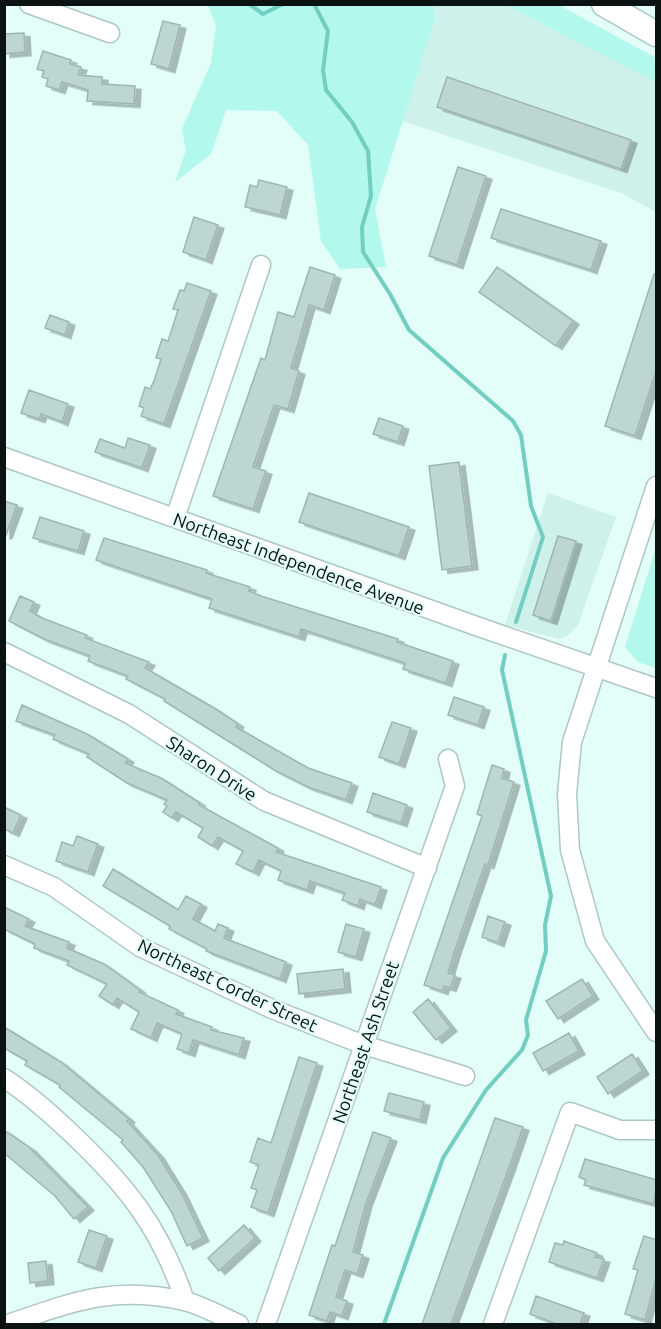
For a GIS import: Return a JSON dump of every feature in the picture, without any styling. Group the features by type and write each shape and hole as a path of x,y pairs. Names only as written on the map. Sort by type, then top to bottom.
{"main road":[{"path":"604,4 657,34"}],"street":[{"path":"30,4 110,33"},
{"path":"175,518 261,265"},
{"name":"Northeast Independence Avenue","path":"4,457 657,688"},
{"path":"657,486 595,667 572,742 567,794 570,850 595,940 657,1032"},
{"name":"Sharon Drive","path":"4,652 129,714 264,801 427,868"},
{"name":"Northeast Ash Street","path":"266,1324 455,786 448,759"},
{"name":"Northeast Corder Street","path":"4,865 54,887 140,947 272,1009 364,1045 465,1076"},
{"path":"4,1078 30,1094 106,1166 130,1193 172,1265 185,1301"},
{"path":"493,1324 570,1112 620,1130 657,1130"},
{"path":"8,1324 75,1301 106,1294 185,1301 239,1324"}],"shaded area":[{"path":"434,5 505,5 656,82 656,212 621,193 402,121 435,19"},
{"path":"548,493 616,517 578,625 570,634 560,639 505,625"}],"green space":[{"path":"208,5 434,5 435,19 375,209 386,267 340,269 321,241 308,145 277,111 226,110 211,154 175,182 186,151 182,129 211,63 216,25"},
{"path":"505,5 559,5 656,58 656,82"},
{"path":"656,547 656,668 638,662 625,647"}],"building":[{"path":"163,21 180,25 169,69 151,64"},
{"path":"24,33 25,52 4,54 4,34"},
{"path":"43,51 71,60 70,64 81,67 78,75 102,77 102,84 135,86 134,104 87,101 88,90 62,82 59,90 46,86 48,79 42,77 44,71 37,69"},
{"path":"447,77 631,140 621,169 437,107"},
{"path":"458,167 486,176 457,265 429,256"},
{"path":"259,180 287,187 280,215 245,207 250,185 257,187"},
{"path":"501,209 601,241 591,270 491,238"},
{"path":"194,217 218,225 206,260 183,252"},
{"path":"310,267 335,275 324,310 309,305 291,368 299,371 288,409 274,405 253,467 266,471 253,509 213,496 261,358 265,360 278,312 294,317"},
{"path":"497,267 573,321 556,346 479,292"},
{"path":"654,274 657,274 657,368 635,436 605,426"},
{"path":"187,283 211,291 164,424 141,416 144,408 139,406 145,387 150,389 154,381 161,359 156,358 162,339 168,341 178,310 173,309 180,290 184,291"},
{"path":"50,315 69,322 65,335 45,328"},
{"path":"29,390 68,404 62,422 41,414 39,419 21,413"},
{"path":"379,418 403,426 398,442 373,434"},
{"path":"128,438 150,445 142,468 95,452 100,439 125,448"},
{"path":"459,462 472,566 442,570 429,466"},
{"path":"309,493 409,527 399,556 299,522"},
{"path":"4,501 17,505 6,535 4,535"},
{"path":"40,517 84,531 78,551 33,538"},
{"path":"558,536 576,541 551,621 533,615"},
{"path":"104,538 207,570 206,573 250,587 249,591 261,596 398,639 397,642 453,661 446,683 403,669 405,663 301,629 299,637 209,608 212,599 96,560"},
{"path":"20,596 34,602 30,611 42,618 87,635 85,638 149,662 145,668 214,708 238,724 236,727 308,768 352,783 346,800 308,787 276,771 164,701 165,699 126,679 128,676 88,661 90,656 44,639 9,621"},
{"path":"454,697 484,707 478,725 448,715"},
{"path":"22,705 87,734 128,759 125,763 161,778 200,803 199,805 278,848 276,852 381,887 375,905 360,899 358,906 342,900 345,893 310,881 307,890 278,880 281,871 259,860 253,872 236,864 243,851 218,837 212,846 198,837 203,828 176,812 172,818 163,812 167,806 164,804 167,800 127,783 87,757 89,754 53,739 55,735 16,721"},
{"path":"392,722 411,728 399,764 379,757"},
{"path":"492,765 504,769 502,778 514,782 488,865 485,864 454,953 448,973 455,975 450,988 444,986 442,991 424,985 482,816 477,814"},
{"path":"373,793 407,805 401,823 367,812"},
{"path":"4,807 21,815 13,833 4,829"},
{"path":"77,836 98,844 88,872 56,861 62,842 73,846"},
{"path":"113,869 178,910 186,896 201,904 193,919 215,931 218,924 228,928 224,938 286,962 280,979 206,951 207,949 169,929 170,926 103,886"},
{"path":"4,907 29,919 25,926 69,942 67,948 104,964 140,990 139,992 178,1010 176,1014 212,1027 211,1030 244,1038 239,1055 193,1040 189,1053 177,1049 182,1034 157,1023 151,1038 131,1029 139,1012 117,998 113,1005 99,996 107,984 67,965 69,961 34,948 35,944 4,929"},
{"path":"488,916 505,922 498,943 482,937"},
{"path":"346,924 364,929 356,957 338,952"},
{"path":"343,969 345,989 299,994 297,974"},
{"path":"582,979 593,996 558,1019 546,1001"},
{"path":"428,999 451,1028 436,1040 413,1012"},
{"path":"4,1027 61,1062 129,1119 127,1121 158,1155 181,1192 203,1238 187,1246 171,1211 143,1167 121,1142 123,1140 59,1087 60,1085 25,1065 27,1061 4,1048"},
{"path":"569,1033 579,1051 543,1071 533,1053"},
{"path":"632,1054 643,1071 608,1094 597,1077"},
{"path":"299,1057 317,1063 268,1213 251,1207 257,1190 251,1188 259,1165 250,1162 258,1138 271,1143"},
{"path":"389,1093 424,1102 420,1120 384,1111"},
{"path":"495,1118 523,1127 510,1165 451,1324 422,1324"},
{"path":"4,1130 30,1148 88,1207 74,1219 55,1196 4,1153"},
{"path":"373,1132 391,1138 366,1203 353,1252 363,1255 357,1274 345,1270 336,1297 347,1301 342,1316 330,1312 327,1321 309,1315"},
{"path":"585,1159 657,1180 654,1204 584,1185 586,1180 579,1177"},
{"path":"244,1225 255,1238 219,1271 208,1258"},
{"path":"89,1230 107,1236 96,1268 78,1262"},
{"path":"644,1236 657,1240 657,1275 645,1320 625,1314 638,1270 633,1269"},
{"path":"564,1241 597,1253 595,1257 604,1259 597,1278 549,1262 555,1243 563,1245"},
{"path":"46,1261 48,1281 30,1283 28,1263"},
{"path":"536,1296 584,1313 580,1324 557,1324 530,1314"}],"waterway":[{"path":"249,4 263,14 283,4"},
{"path":"314,4 328,31 323,70 326,90 352,122 368,151 371,196 362,227 363,252 390,294 409,330 513,421 521,435 531,506 543,537 516,622"},
{"path":"384,1324 443,1158 486,1090 522,1050 528,1035 526,1020 546,951 545,925 551,896 502,670 505,655"}]}
